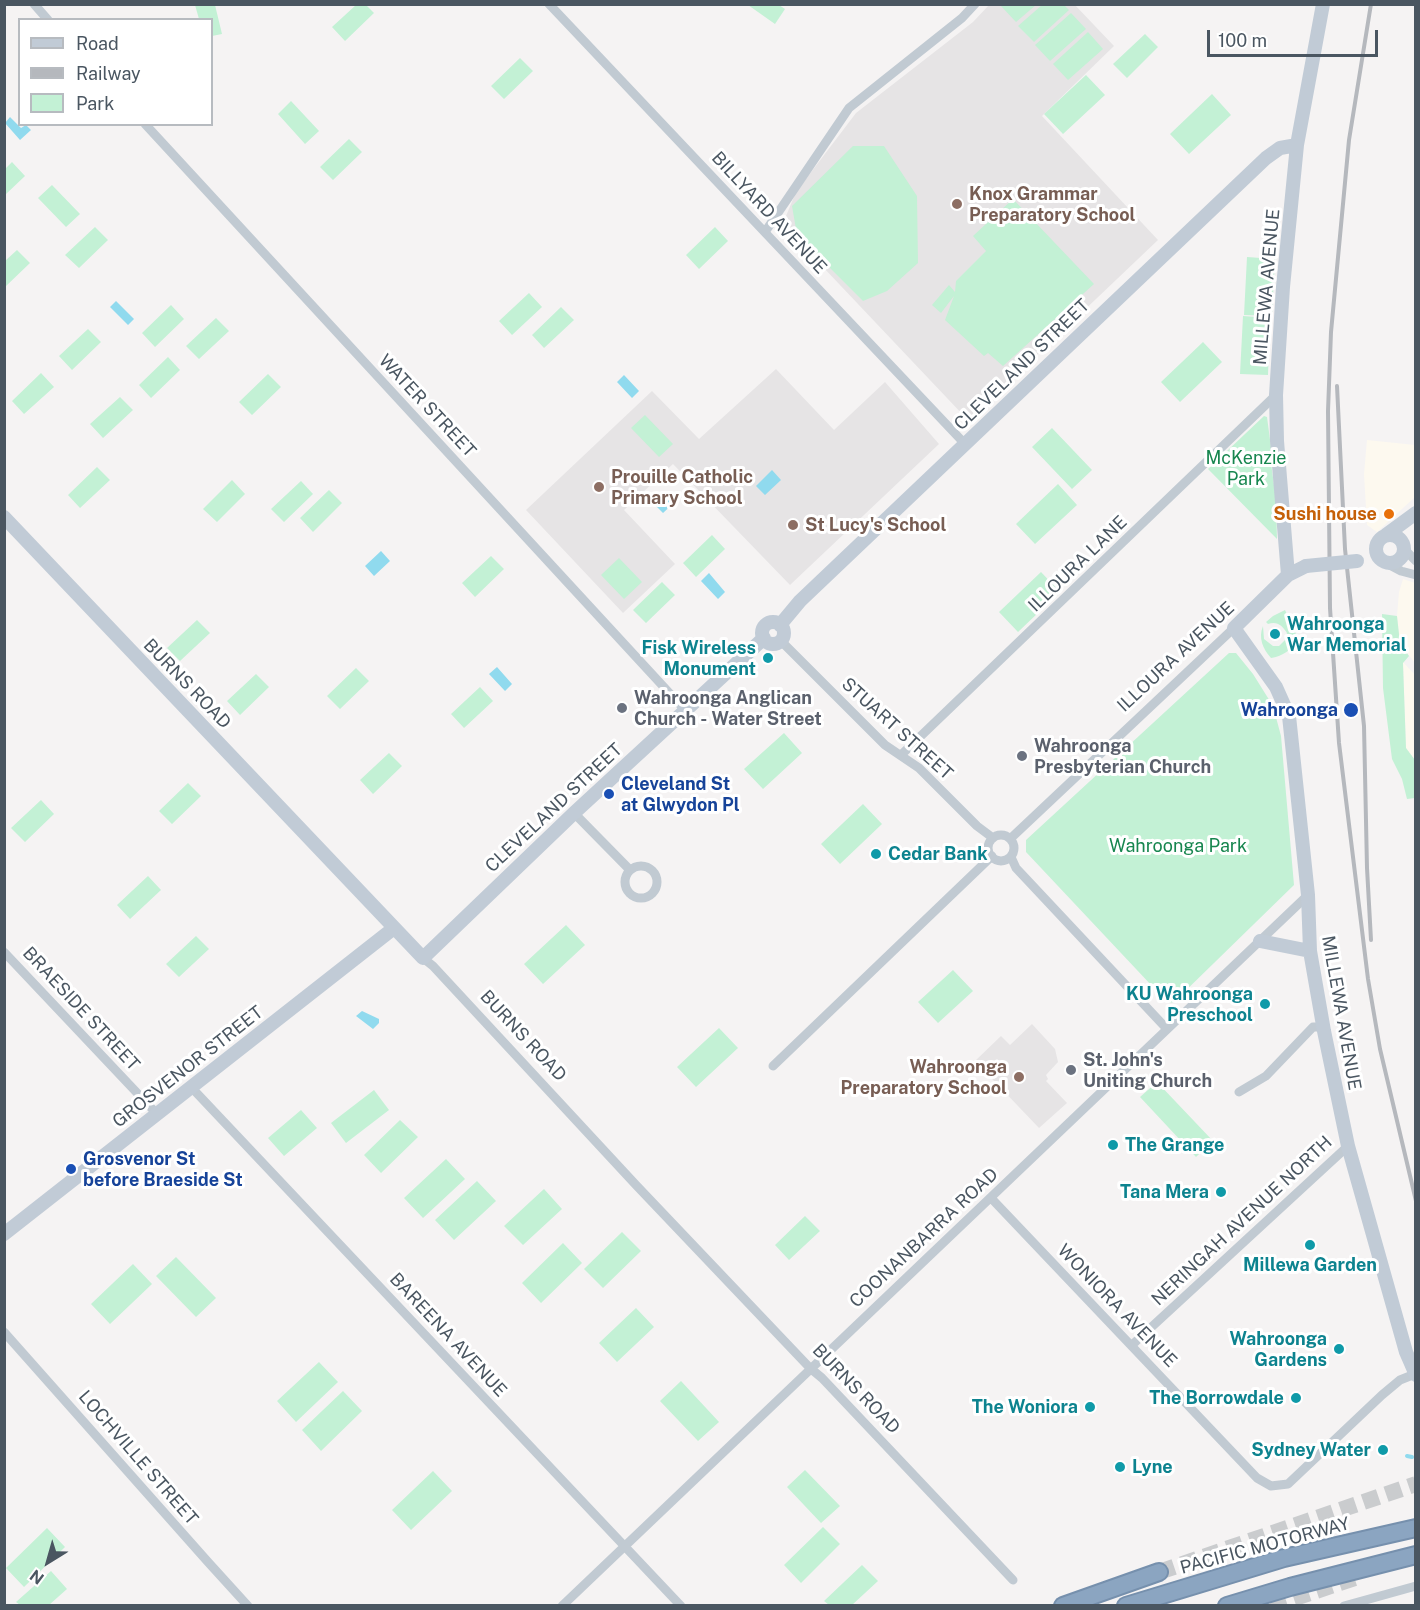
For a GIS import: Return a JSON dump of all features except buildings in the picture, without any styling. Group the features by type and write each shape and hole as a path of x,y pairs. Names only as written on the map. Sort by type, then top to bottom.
{"highway":[{"name":"PACIFIC MOTORWAY","path":"1126,1605 1284,1558 1416,1528"},
{"path":"1227,1605 1416,1555"},
{"path":"1063,1605 1159,1572"}],"street":[{"path":"34,4 46,18"},
{"name":"BILLYARD AVENUE","path":"549,4 965,444"},
{"path":"765,232 849,108 962,18 975,4"},
{"name":"MILLEWA AVENUE","path":"1288,575 1276,395 1283,287 1297,145 1323,4"},
{"name":"WATER STREET","path":"146,126 685,710"},
{"name":"CLEVELAND STREET","path":"780,625 800,601 1266,159 1280,148 1297,145"},
{"name":"ILLOURA LANE","path":"901,755 1276,395"},
{"path":"1413,515 1380,539 1376,545 1382,559 1401,571 1416,575"},
{"path":"1382,559 1397,561 1402,556 1413,515"},
{"name":"BURNS ROAD","path":"4,517 394,928 441,974 636,1185 1013,1580"},
{"path":"1386,535 1397,537 1416,561"},
{"name":"ILLOURA AVENUE","path":"1010,839 1288,575 1306,566 1382,559"},
{"path":"776,623 784,631 781,641 770,643 764,638 763,633 767,625 776,623"},
{"name":"MILLEWA AVENUE","path":"1234,628 1276,687 1289,716 1308,895 1310,951 1323,1027 1348,1146 1406,1352 1415,1374"},
{"name":"CLEVELAND STREET","path":"423,958 574,813 764,638"},
{"name":"STUART STREET","path":"781,641 885,745 920,768 977,826 993,838"},
{"path":"574,813 630,870"},
{"path":"1011,857 1000,861 992,856 989,849 993,838 1003,836 1010,839 1014,849 1011,857 1016,868 1167,1029"},
{"path":"773,1066 992,856"},
{"name":"COONANBARRA ROAD","path":"562,1605 1308,895"},
{"name":"GROSVENOR STREET","path":"4,1234 394,928"},
{"path":"1260,941 1310,951"},
{"name":"BRAESIDE STREET","path":"4,952 157,1114"},
{"path":"1239,1092 1266,1076 1313,1027 1323,1027"},
{"name":"BAREENA AVENUE","path":"191,1087 681,1605"},
{"name":"NERINGAH AVENUE NORTH","path":"1132,1345 1348,1146"},
{"name":"WONIORA AVENUE","path":"991,1198 1257,1478 1271,1486 1288,1484 1382,1395 1400,1380 1415,1374"},
{"name":"LOCHVILLE STREET","path":"4,1332 248,1605"},
{"path":"1344,1605 1416,1586"}],"shaded area":[{"name":"Knox Grammar Preparatory School","path":"1074,4 1114,46 1042,116 1158,240 972,417 965,417 786,228 784,222 796,192 856,113 973,22 989,5"},
{"name":"St Lucy's School","path":"776,369 834,430 885,382 939,444 790,585 673,464 624,510 675,564 623,613 526,510 652,391 699,439"},
{"path":"1367,440 1415,445 1415,497 1377,532 1367,525 1364,474"},
{"path":"1403,579 1415,583 1415,663 1400,643 1397,616 1399,592"},
{"path":"1403,662 1415,675 1415,760 1406,748"},
{"name":"Wahroonga Preparatory School","path":"1032,1024 1055,1049 1058,1062 1046,1075 1048,1079 1046,1081 1067,1103 1039,1128 975,1061 1001,1036 1010,1045"}],"green space":[{"path":"1002,4 1036,5 1016,22 1001,6"},
{"path":"195,5 215,5 222,34 213,36 213,18 199,18"},
{"path":"356,5 366,5 374,13 345,41 332,27"},
{"path":"748,5 779,5 785,9 775,24"},
{"path":"1042,5 1064,5 1069,10 1034,42 1018,26"},
{"path":"1071,13 1086,29 1050,61 1035,45"},
{"path":"1088,32 1103,49 1068,80 1053,64"},
{"path":"1145,34 1158,47 1127,78 1113,64"},
{"path":"520,58 533,71 504,99 491,86"},
{"path":"1086,75 1105,95 1063,134 1044,114"},
{"path":"1212,94 1231,115 1189,154 1170,134"},
{"path":"291,101 319,131 305,144 278,114"},
{"path":"349,139 362,152 333,180 320,167"},
{"path":"853,146 884,146 917,196 918,263 887,291 863,301 797,235 792,206"},
{"path":"12,162 25,176 5,195 5,169"},
{"path":"52,185 80,214 66,227 38,198"},
{"path":"1013,199 1094,284 1003,366 988,353 984,356 945,320 954,296 941,313 932,305 949,285 955,292 956,281 986,251 973,236"},
{"path":"95,227 108,240 79,268 65,255"},
{"path":"715,227 728,241 699,269 686,255"},
{"path":"17,250 30,263 5,287 5,261"},
{"path":"1247,257 1275,259 1272,316 1244,315"},
{"path":"529,293 542,307 512,335 499,321"},
{"path":"171,305 184,319 155,347 142,333"},
{"path":"561,307 574,320 544,348 532,335"},
{"path":"1243,316 1270,318 1268,375 1240,374"},
{"path":"216,318 229,331 199,359 186,346"},
{"path":"88,329 101,342 72,370 59,356"},
{"path":"1203,342 1222,362 1180,402 1161,382"},
{"path":"168,357 180,370 151,398 139,385"},
{"path":"41,373 54,387 24,414 12,401"},
{"path":"268,374 281,387 252,415 239,402"},
{"path":"120,397 133,410 103,438 90,424"},
{"path":"645,415 673,444 659,457 631,428"},
{"name":"McKenzie Park","path":"1264,416 1267,417 1273,462 1271,463 1276,500 1277,539 1208,469"},
{"path":"1052,428 1092,470 1072,489 1032,447"},
{"path":"97,467 110,480 80,508 68,495"},
{"path":"232,480 245,494 217,522 203,509"},
{"path":"301,481 313,494 284,522 271,509"},
{"path":"1058,484 1077,505 1035,544 1016,524"},
{"path":"329,490 342,503 313,532 300,518"},
{"path":"712,535 725,549 696,577 683,563"},
{"path":"491,556 504,569 475,597 462,583"},
{"path":"619,558 642,582 624,599 601,575"},
{"path":"1041,572 1060,592 1018,632 999,612"},
{"path":"662,582 675,595 646,623 633,610"},
{"path":"1285,610 1299,641 1290,650 1271,658 1262,643 1263,626 1264,639 1273,646 1279,646 1285,640 1287,633 1279,625 1266,622"},
{"path":"1382,614 1397,616 1400,643 1409,656 1403,663 1406,748 1415,760 1415,798 1407,799 1402,779 1392,759 1383,688"},
{"path":"197,620 210,633 180,661 167,648"},
{"name":"Wahroonga Park","path":"1229,653 1236,653 1253,674 1273,706 1281,736 1294,885 1174,1002 1168,1003 1026,852 1026,840"},
{"path":"356,668 369,681 340,709 327,696"},
{"path":"256,674 269,687 240,715 227,701"},
{"path":"480,687 493,701 464,728 451,714"},
{"path":"784,733 802,753 763,789 744,769"},
{"path":"389,753 402,766 373,794 360,780"},
{"path":"188,783 201,796 172,824 159,811"},
{"path":"41,800 54,814 25,842 11,828"},
{"path":"863,804 882,824 840,864 821,844"},
{"path":"148,876 161,890 130,919 117,905"},
{"path":"566,925 585,945 543,984 524,964"},
{"path":"196,936 209,949 179,977 166,964"},
{"path":"953,970 973,991 938,1023 918,1002"},
{"path":"719,1028 738,1048 696,1087 677,1067"},
{"path":"1157,1082 1213,1141 1196,1157 1140,1097"},
{"path":"374,1090 389,1110 346,1143 331,1123"},
{"path":"301,1110 317,1128 284,1156 268,1138"},
{"path":"400,1120 418,1137 381,1173 364,1155"},
{"path":"446,1159 465,1179 423,1218 404,1198"},
{"path":"477,1181 496,1201 454,1240 435,1220"},
{"path":"544,1189 562,1209 523,1245 504,1226"},
{"path":"805,1216 820,1231 789,1260 775,1245"},
{"path":"622,1232 641,1251 603,1288 584,1269"},
{"path":"563,1243 582,1263 541,1303 522,1283"},
{"path":"176,1257 216,1298 196,1317 156,1276"},
{"path":"133,1264 152,1284 110,1324 91,1304"},
{"path":"636,1308 654,1327 617,1362 599,1343"},
{"path":"319,1362 338,1382 296,1422 277,1401"},
{"path":"681,1381 719,1422 698,1441 660,1401"},
{"path":"343,1391 362,1411 321,1451 302,1430"},
{"path":"805,1470 840,1506 821,1523 787,1487"},
{"path":"433,1471 452,1491 411,1530 392,1510"},
{"path":"823,1527 840,1544 801,1583 784,1565"},
{"path":"47,1528 65,1547 24,1587 6,1568"},
{"path":"862,1565 878,1581 852,1605 829,1605 824,1601"},
{"path":"51,1571 67,1589 49,1605 20,1605 16,1602"}],"water":[{"path":"10,117 21,128 27,126 31,130 20,140 5,123"},
{"path":"116,301 134,319 128,325 110,307"},
{"path":"624,375 639,391 632,398 617,382"},
{"path":"772,470 781,480 765,495 756,486"},
{"path":"671,491 678,499 663,513 655,505"},
{"path":"381,551 390,561 374,576 365,566"},
{"path":"709,573 725,592 718,599 701,581"},
{"path":"497,667 512,684 505,691 489,674"},
{"path":"362,1011 379,1019 379,1023 373,1029 356,1016"}],"waterway":[{"path":"1407,1456 1412,1457"}],"tunnel":[{"path":"1159,1572 1416,1484"},
{"path":"1271,1606 1355,1578"}],"railway":[{"path":"1371,4 1349,140 1331,332 1328,411 1330,608 1339,743 1368,979 1380,1049 1416,1201"},
{"path":"1337,386 1345,549 1364,726 1371,940"}],"place":[{"name":"Knox Grammar Preparatory School","path":"957,204"},
{"name":"Prouille Catholic Primary School","path":"599,487"},
{"name":"Sushi house","path":"1389,514"},
{"name":"St Lucy's School","path":"793,525"},
{"name":"Wahroonga War Memorial","path":"1275,634"},
{"name":"Fisk Wireless Monument","path":"768,658"},
{"name":"Wahroonga Anglican Church - Water Street","path":"622,708"},
{"name":"Wahroonga","path":"1351,710"},
{"name":"Wahroonga Presbyterian Church","path":"1022,756"},
{"name":"Cleveland St at Glwydon Pl","path":"609,794"},
{"name":"Cedar Bank","path":"876,854"},
{"name":"KU Wahroonga Preschool","path":"1265,1004"},
{"name":"St. John's Uniting Church","path":"1071,1070"},
{"name":"Wahroonga Preparatory School","path":"1019,1077"},
{"name":"The Grange","path":"1113,1145"},
{"name":"Grosvenor St before Braeside St","path":"71,1169"},
{"name":"Tana Mera","path":"1221,1192"},
{"name":"Millewa Garden","path":"1310,1245"},
{"name":"Wahroonga Gardens","path":"1339,1349"},
{"name":"The Borrowdale","path":"1296,1398"},
{"name":"The Woniora","path":"1090,1407"},
{"name":"Sydney Water","path":"1383,1450"},
{"name":"Lyne","path":"1120,1467"}]}
